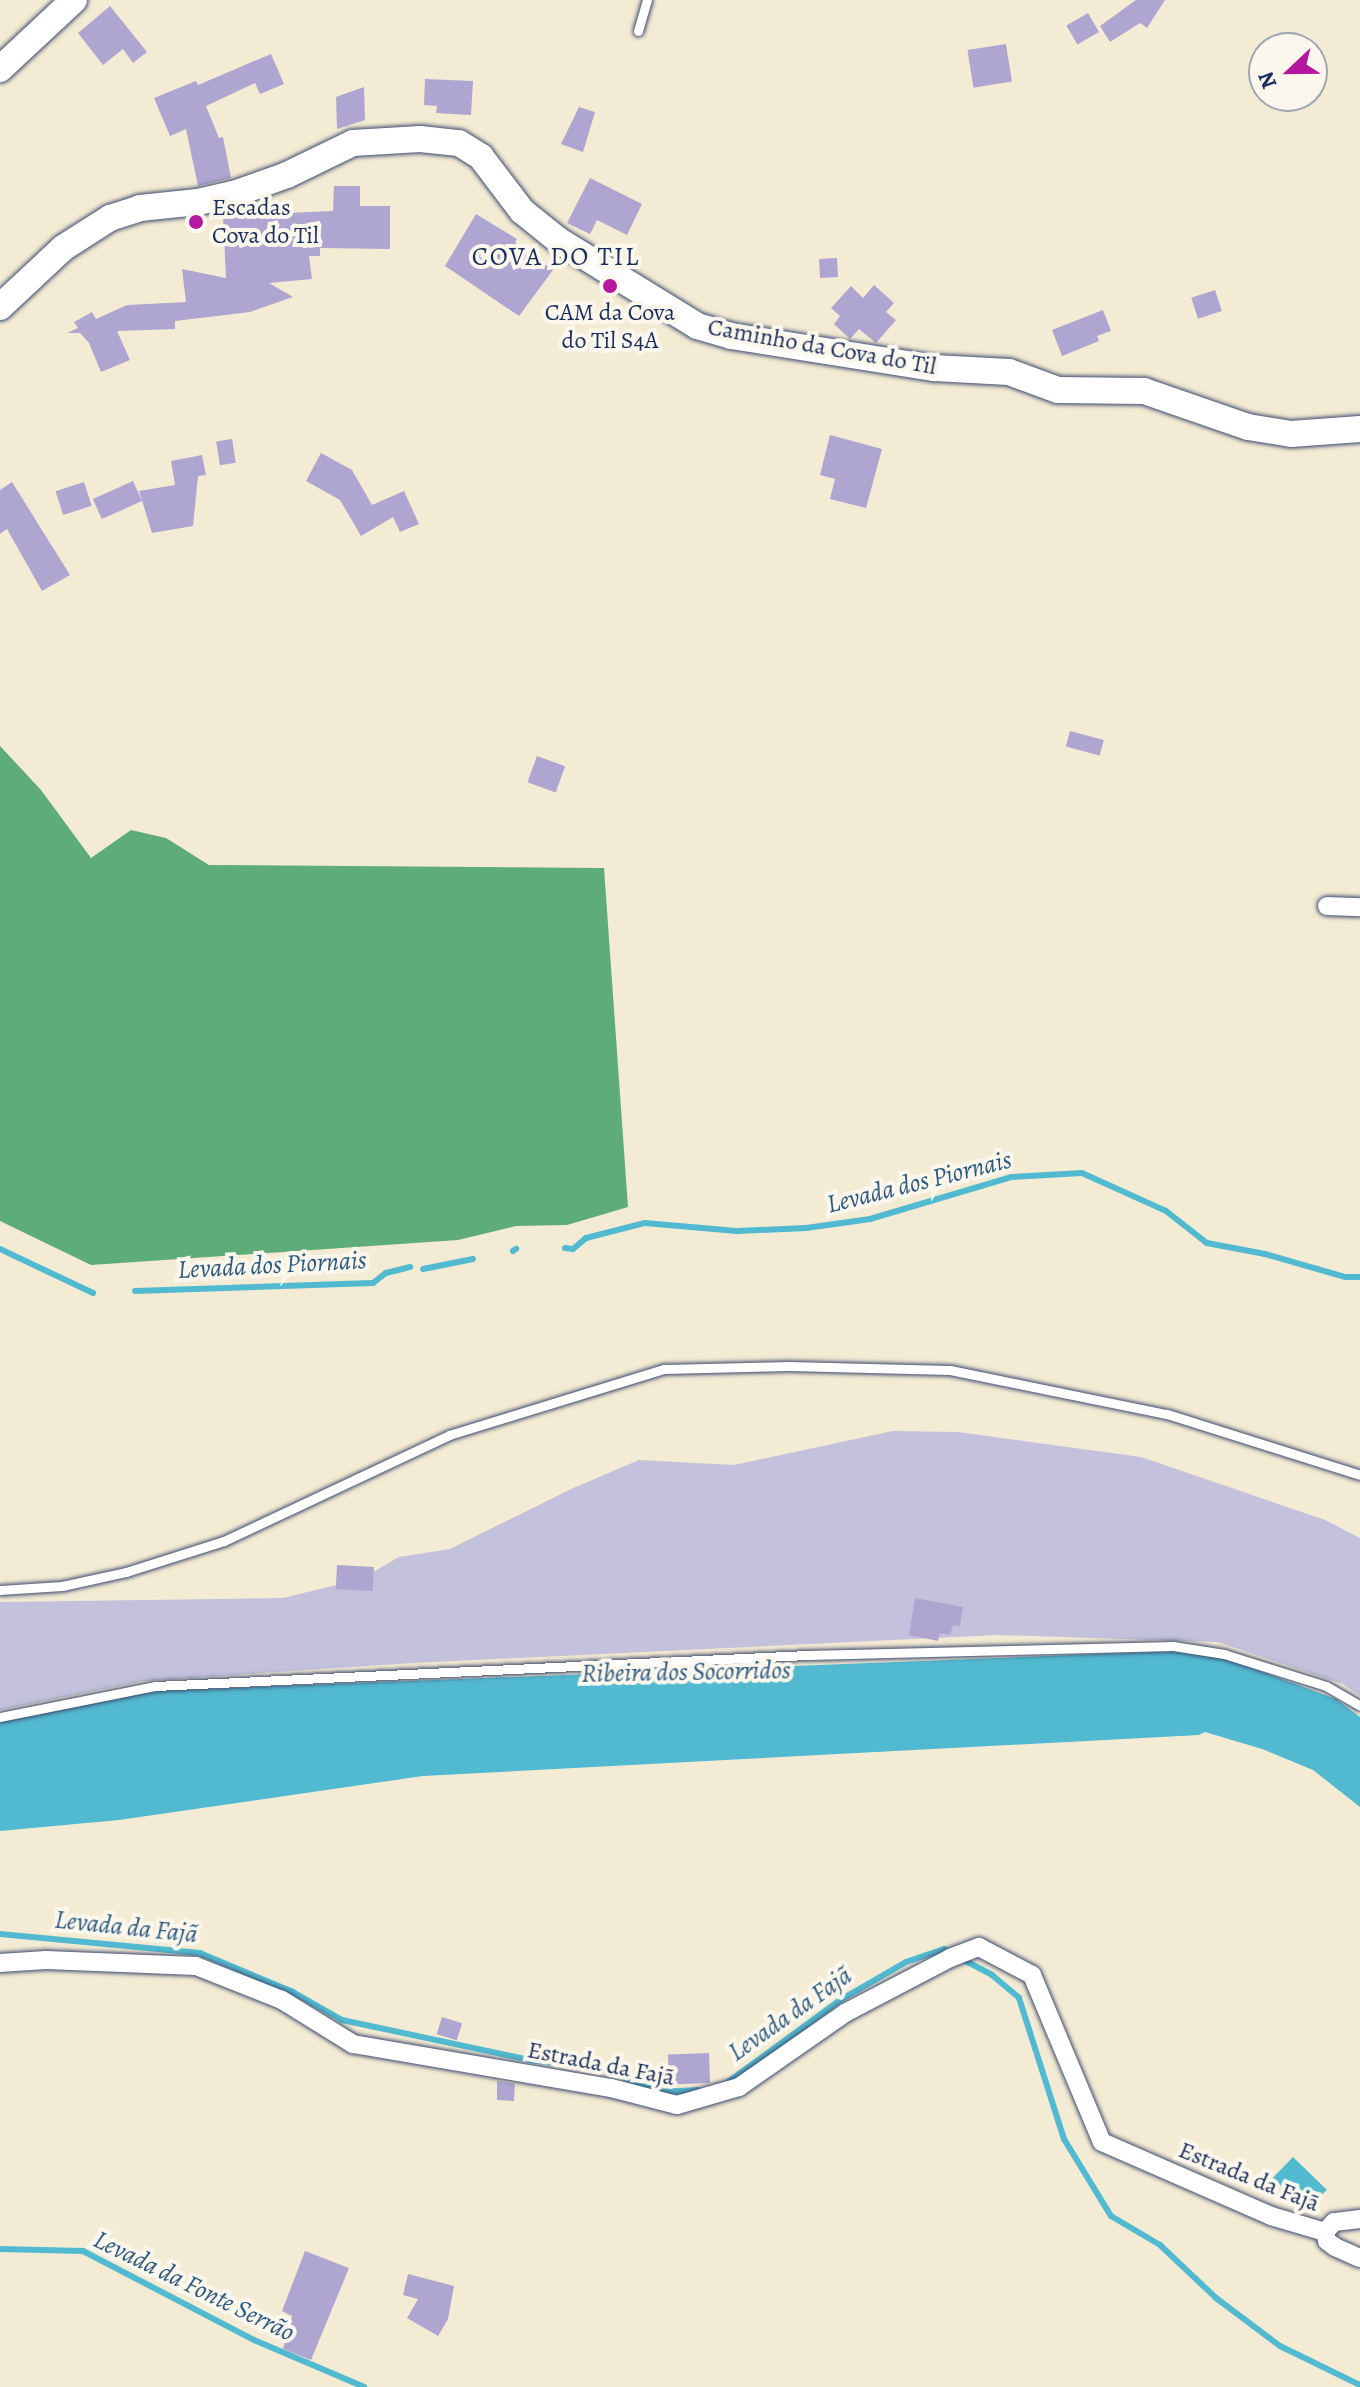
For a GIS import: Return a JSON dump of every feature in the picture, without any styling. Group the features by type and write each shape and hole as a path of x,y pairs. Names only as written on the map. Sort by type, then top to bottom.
{"street":[{"path":"0,69 74,0"},
{"name":"Caminho da Cova do Til","path":"0,307 63,248 110,218 140,208 198,202 234,194 287,175 353,143 420,139 459,143 481,157 522,211 558,240 697,326 731,336 934,368 1009,372 1058,390 1144,391 1248,427 1291,434 1360,429"},
{"path":"1327,906 1360,907"},
{"name":"Estrada da Fajã","path":"0,1963 46,1960 196,1966 282,2000 353,2044 611,2088 677,2105 739,2087 845,2013 950,1958 979,1947 1032,1975 1102,2142 1271,2216 1325,2232"},
{"path":"1360,2219 1334,2222 1325,2232 1327,2241 1335,2247 1360,2258"}],"lane":[{"path":"638,31 647,0"},
{"path":"0,1590 62,1586 126,1572 224,1541 449,1435 664,1369 789,1366 950,1370 1167,1414 1360,1475"},
{"path":"0,1717 155,1686 808,1655 1173,1646 1224,1654 1326,1686 1360,1706"}],"shaded area":[{"path":"893,1431 958,1432 1141,1457 1325,1520 1360,1538 1360,1696 1343,1684 1218,1642 998,1635 412,1663 143,1681 0,1710 0,1602 283,1598 361,1579 399,1557 450,1549 571,1489 639,1460 734,1465"}],"green space":[{"path":"0,746 41,790 91,858 131,830 166,838 209,865 604,868 628,1207 567,1225 516,1226 458,1240 91,1265 0,1221"}],"water":[{"name":"Ribeira dos Socorridos","path":"1176,1651 1224,1658 1336,1699 1360,1717 1360,1807 1313,1770 1262,1749 1205,1732 1199,1735 423,1776 119,1820 0,1831 0,1722 154,1691"},
{"path":"1293,2157 1327,2190 1307,2211 1273,2178"}],"building":[{"path":"1136,0 1165,0 1147,28 1140,23 1110,42 1100,26"},
{"path":"110,6 147,52 133,63 123,49 103,65 78,33"},
{"path":"1088,13 1099,32 1077,45 1066,26"},
{"path":"1006,44 1012,82 973,88 967,50"},
{"path":"271,54 284,84 260,94 255,83 206,106 219,138 223,137 231,178 198,186 186,129 170,136 154,98 196,81 198,85"},
{"path":"425,79 473,81 471,115 436,113 437,106 424,105"},
{"path":"364,87 365,120 337,129 336,97"},
{"path":"579,107 595,112 583,152 561,144"},
{"path":"590,178 642,204 627,235 597,220 590,234 567,223"},
{"path":"334,186 360,186 360,206 390,206 390,249 320,248 320,256 309,256 312,279 269,283 293,297 250,312 175,321 175,329 117,331 130,360 101,372 89,343 80,333 67,333 78,328 74,322 92,312 96,319 127,305 186,302 182,269 226,278 223,216 333,211"},
{"path":"476,214 517,239 515,242 553,270 519,316 445,266"},
{"path":"837,258 838,277 820,278 819,259"},
{"path":"874,285 894,303 886,312 896,320 876,343 859,329 850,339 834,324 840,316 831,308 851,286 863,298"},
{"path":"1215,290 1222,311 1198,319 1191,298"},
{"path":"1103,310 1111,331 1097,336 1099,341 1062,356 1052,330"},
{"path":"830,435 882,449 866,508 830,499 835,479 820,475"},
{"path":"232,439 236,463 220,465 216,442"},
{"path":"321,453 352,470 372,505 404,491 419,524 400,532 393,517 361,536 340,500 306,481"},
{"path":"202,455 206,475 198,476 193,526 152,533 139,491 175,485 171,461"},
{"path":"133,481 142,501 102,519 93,499"},
{"path":"12,482 70,575 42,591 7,529 0,534 0,490"},
{"path":"84,482 92,506 63,515 55,491"},
{"path":"1070,731 1104,740 1100,756 1066,746"},
{"path":"537,756 565,766 556,793 527,782"},
{"path":"337,1565 374,1567 373,1591 336,1589"},
{"path":"915,1598 963,1607 960,1626 953,1625 950,1635 940,1633 938,1641 909,1635"},
{"path":"442,2017 462,2023 457,2040 437,2034"},
{"path":"709,2053 710,2083 669,2084 668,2054"},
{"path":"497,2081 515,2084 514,2101 497,2100"},
{"path":"305,2251 349,2268 311,2360 283,2349 292,2316 282,2311"},
{"path":"408,2274 454,2286 448,2319 438,2336 407,2318 418,2299 403,2295"}],"waterway":[{"name":"Levada dos Piornais","path":"565,1248 573,1249 586,1238 645,1223 737,1231 806,1228 870,1219 1012,1177 1082,1173 1166,1211 1207,1243 1265,1254 1345,1277 1360,1277"},
{"name":"Levada dos Piornais","path":"0,1249 93,1293"},
{"name":"Levada dos Piornais","path":"423,1269 473,1259"},
{"name":"Levada dos Piornais","path":"135,1291 373,1283 386,1273 410,1267"},
{"name":"Levada da Fajã","path":"0,1934 200,1953 293,1992 342,2020 530,2060 607,2070 657,2092 698,2090"},
{"name":"Levada da Fajã","path":"728,2082 840,2000 906,1962 944,1949 952,1953"},
{"name":"Levada da Fajã","path":"962,1959 992,1975 1019,1998 1064,2139 1111,2216 1160,2245 1216,2298 1280,2346 1360,2385"},
{"name":"Levada da Fonte Serrão","path":"0,2249 83,2251 254,2340 364,2387"}],"place":[{"name":"Escadas Cova do Til","path":"196,222"},
{"name":"CAM da Cova do Til S4A","path":"610,286"}],"district":[{"name":"COVA DO TIL","path":"556,257"}]}
